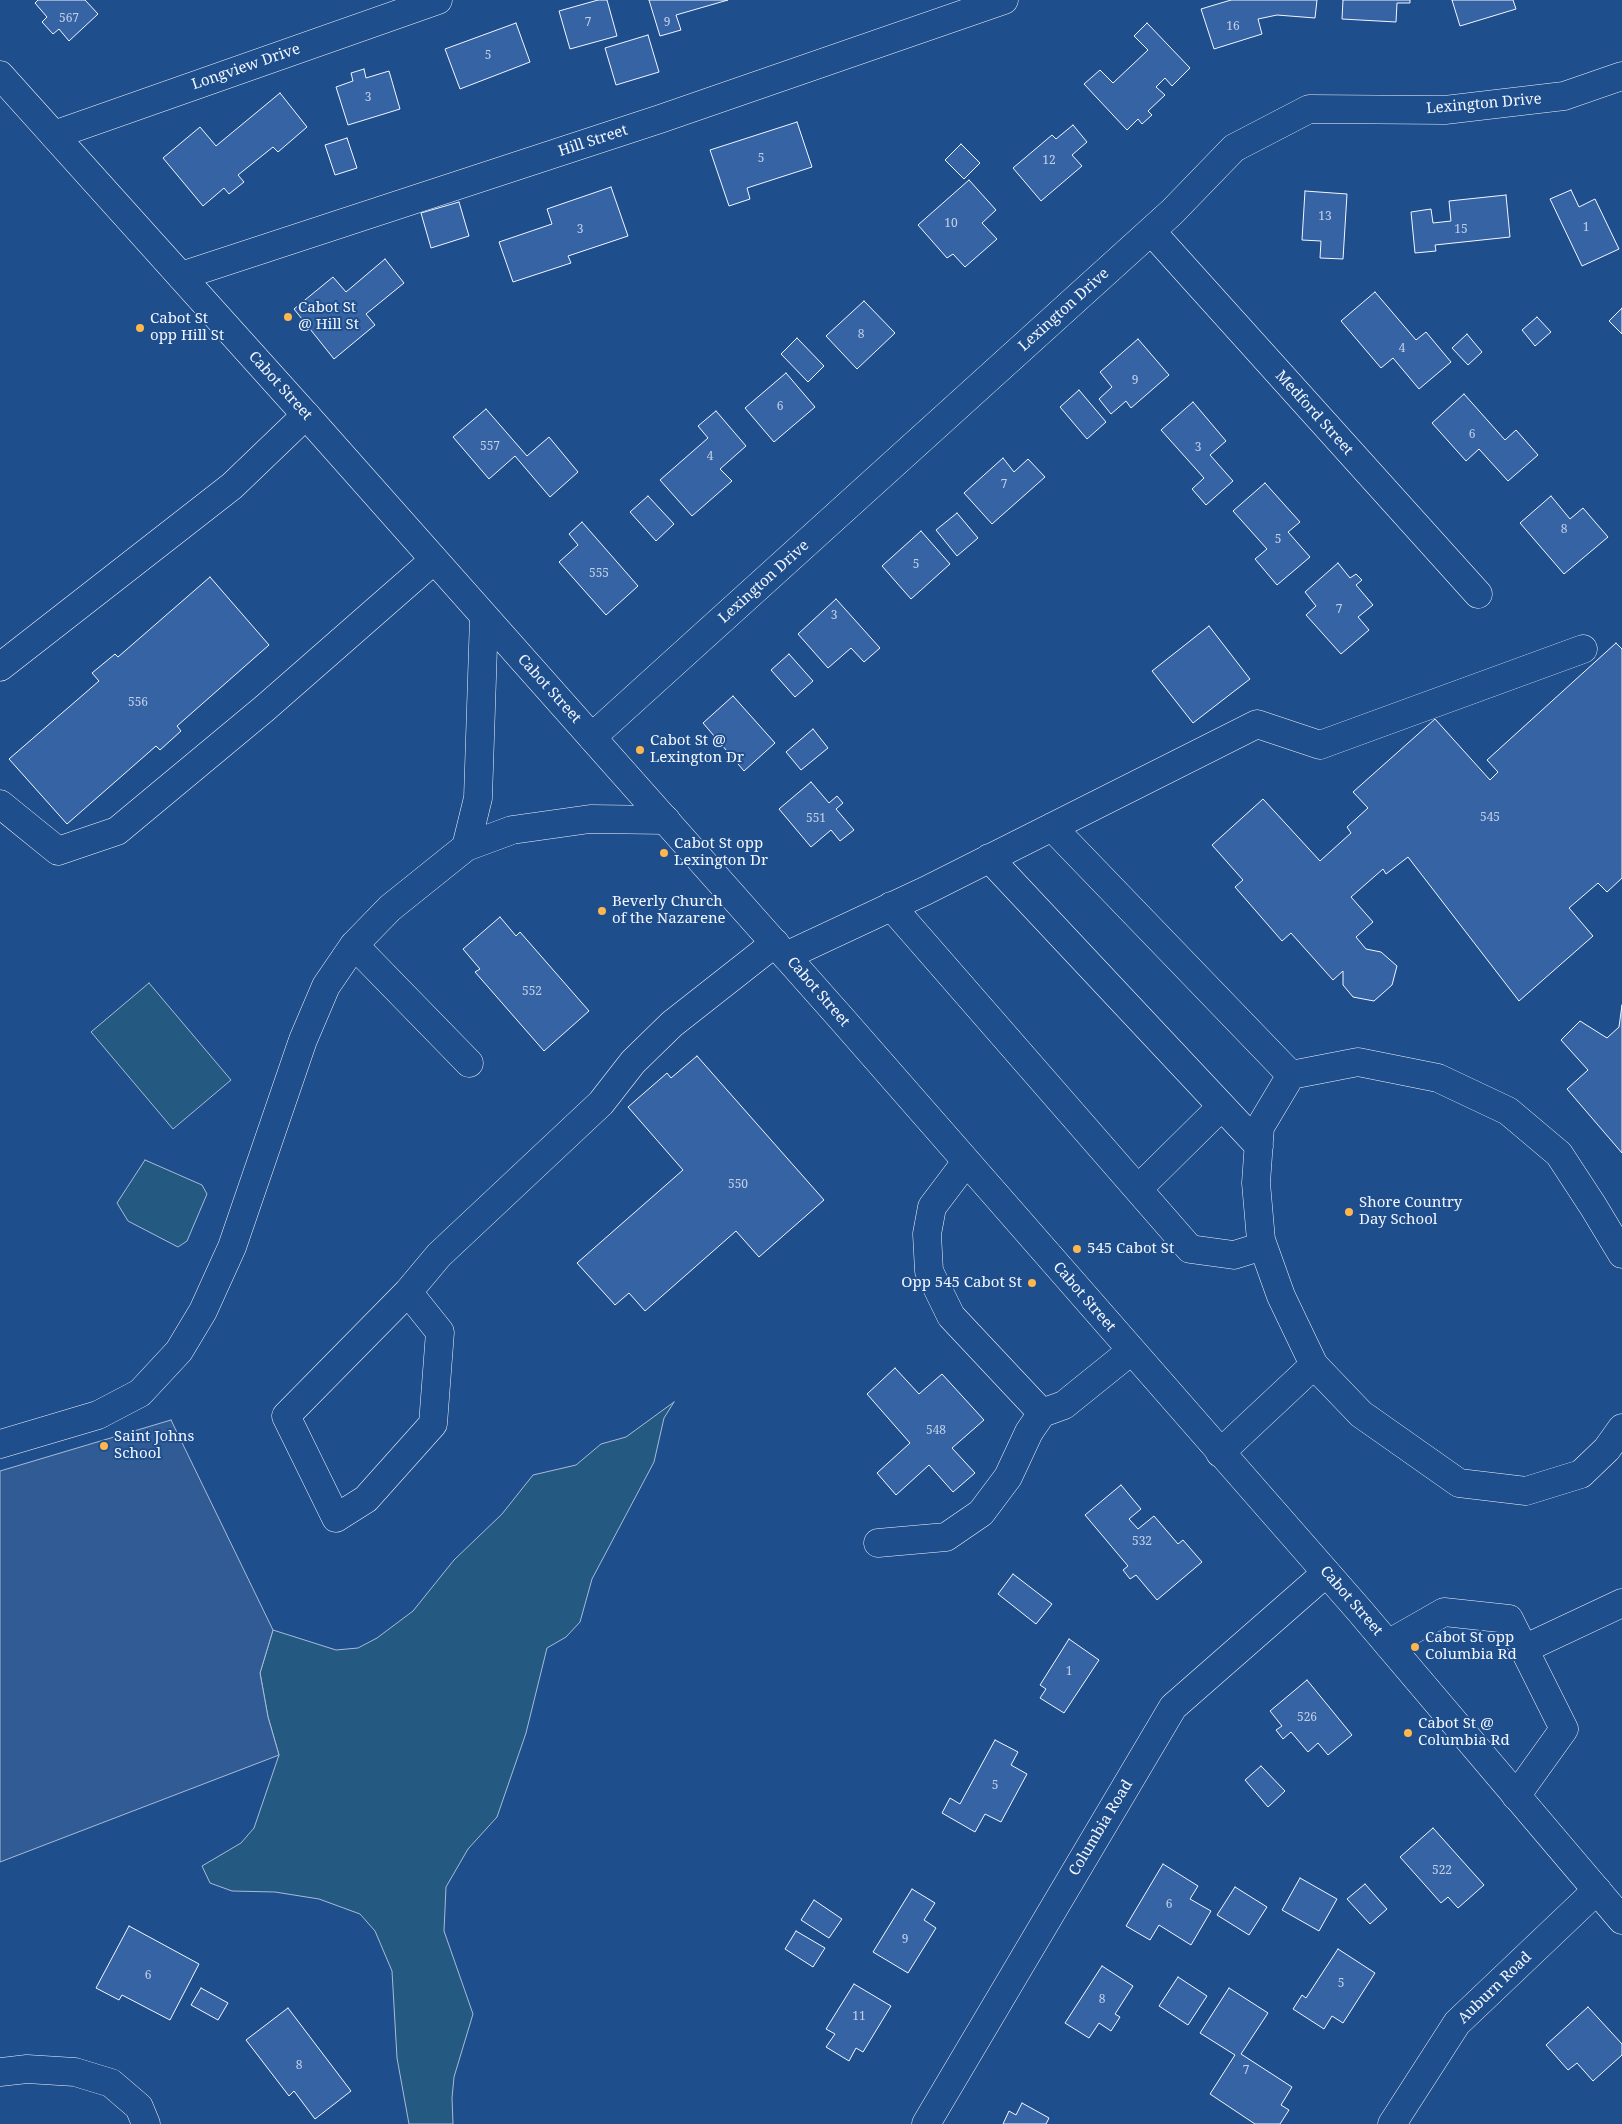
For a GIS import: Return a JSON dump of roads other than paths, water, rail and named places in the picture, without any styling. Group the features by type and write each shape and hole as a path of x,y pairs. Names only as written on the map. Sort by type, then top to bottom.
{"main road":[{"name":"Longview Drive","path":"54,134 438,0"},
{"name":"Hill Street","path":"180,276 660,119 1004,0"},
{"name":"Cabot Street","path":"0,75 306,415 781,950 1388,1644 1622,1920"},
{"name":"Lexington Drive","path":"592,737 1172,212 1234,148 1309,109 1445,110 1564,96 1622,76"},
{"name":"Medford Street","path":"1151,231 1478,594"},
{"path":"0,667 232,486 306,415"},
{"path":"0,804 58,851 117,831 265,708 434,560"},
{"path":"466,847 478,798 484,617"},
{"path":"408,1292 440,1332 433,1424 366,1499 336,1518 286,1416 408,1292 439,1255 601,1103 633,1062 672,1024 781,950 892,906 1257,724 1320,745 1583,649"},
{"path":"0,1444 98,1415 140,1393 179,1351 203,1311 232,1247 303,1040 326,986 354,945 390,908 466,847 512,830 590,819 666,820"},
{"path":"1052,826 1291,1075"},
{"path":"988,858 1258,1146"},
{"path":"892,906 1190,1248 1234,1255 1263,1246"},
{"path":"354,945 469,1063"},
{"path":"1622,1254 1559,1154 1508,1110 1438,1078 1358,1062 1291,1075 1260,1127 1256,1183 1263,1246 1281,1296 1314,1365 1361,1414 1459,1483 1526,1491 1581,1474 1607,1450 1622,1428"},
{"path":"1138,1189 1222,1107"},
{"path":"966,1162 932,1207 927,1234 929,1271 951,1316 1042,1413"},
{"path":"878,1543 946,1537 981,1513 1008,1477 1029,1432 1042,1413 1064,1406 1131,1351"},
{"path":"1220,1453 1314,1365"},
{"name":"Columbia Road","path":"926,2124 1173,1707 1326,1573"},
{"path":"1524,1649 1622,1603"},
{"path":"1388,1644 1444,1612 1509,1619 1564,1728 1516,1796"},
{"name":"Auburn Road","path":"1392,2124 1457,2023 1597,1890"},
{"path":"0,2072 28,2069 75,2072 111,2083 138,2107 146,2124"}],"place":[{"name":"Cabot St @ Hill St","path":"288,317"},
{"name":"Cabot St opp Hill St","path":"140,328"},
{"name":"Cabot St @ Lexington Dr","path":"640,750"},
{"name":"Cabot St opp Lexington Dr","path":"664,853"},
{"name":"Beverly Church of the Nazarene","path":"602,911"},
{"name":"Shore Country Day School","path":"1349,1212"},
{"name":"545 Cabot St","path":"1077,1249"},
{"name":"Opp 545 Cabot St","path":"1032,1283"},
{"name":"Saint Johns School","path":"104,1446"},
{"name":"Cabot St opp Columbia Rd","path":"1415,1647"},
{"name":"Cabot St @ Columbia Rd","path":"1408,1733"}]}
